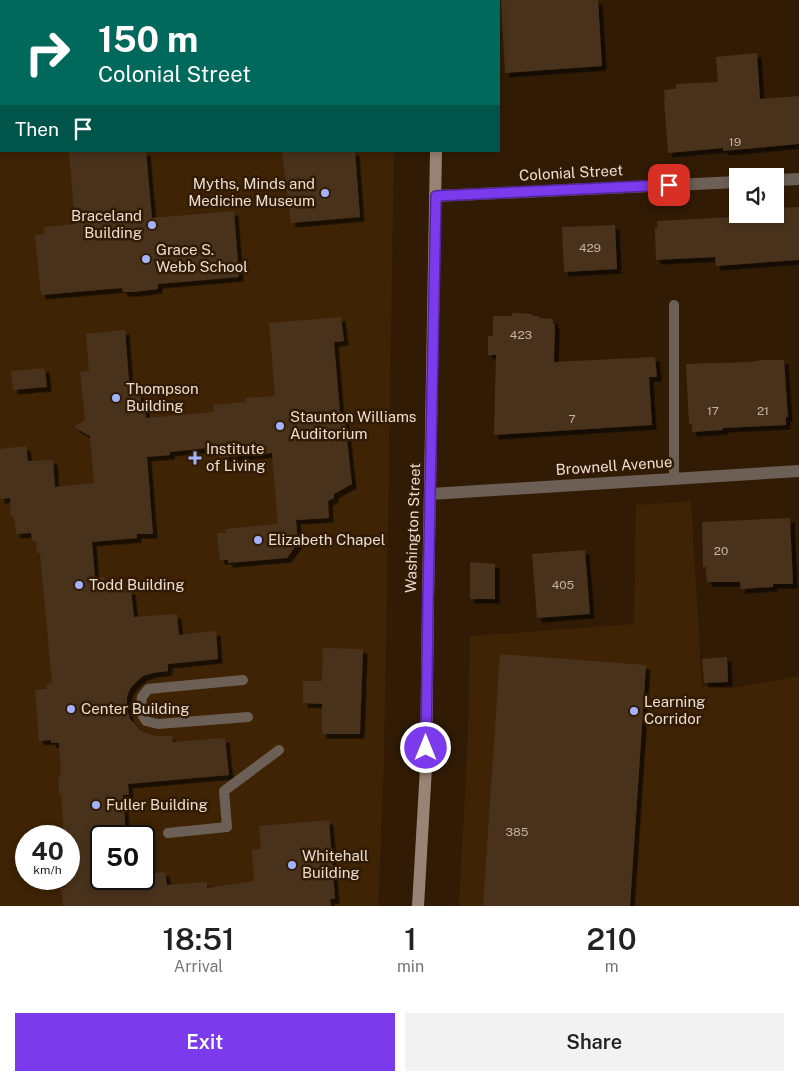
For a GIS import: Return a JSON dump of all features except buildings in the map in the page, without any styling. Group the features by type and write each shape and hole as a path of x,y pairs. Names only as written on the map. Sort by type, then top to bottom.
{"main road":[{"name":"Washington Street","path":"418,906 426,766 436,152"}],"street":[{"path":"784,180 799,179"},
{"name":"Colonial Street","path":"436,196 729,182"},
{"name":"Brownell Avenue","path":"431,494 799,471"}],"lane":[{"path":"674,305 674,479"},
{"path":"242,680 148,689 142,697 140,711 146,721 158,724 248,717"},
{"path":"168,833 227,827 224,790 278,750"}],"shaded area":[{"name":"Institute of Living","path":"0,152 394,152 384,764 378,906 0,906"},
{"name":"Learning Corridor","path":"691,501 702,686 732,688 799,676 799,906 459,906 468,735 470,636 634,624 636,505"}],"place":[{"name":"Myths, Minds and Medicine Museum","path":"325,193"},
{"name":"Braceland Building","path":"152,225"},
{"name":"Grace S. Webb School","path":"146,259"},
{"name":"Thompson Building","path":"116,398"},
{"name":"Staunton Williams Auditorium","path":"280,426"},
{"name":"Institute of Living","path":"195,458"},
{"name":"Elizabeth Chapel","path":"258,540"},
{"name":"Todd Building","path":"79,585"},
{"name":"Center Building","path":"71,709"},
{"name":"Learning Corridor","path":"634,711"},
{"name":"Fuller Building","path":"96,805"},
{"name":"Whitehall Building","path":"292,865"}],"route":[{"path":"426,748 436,196 669,185"}]}
